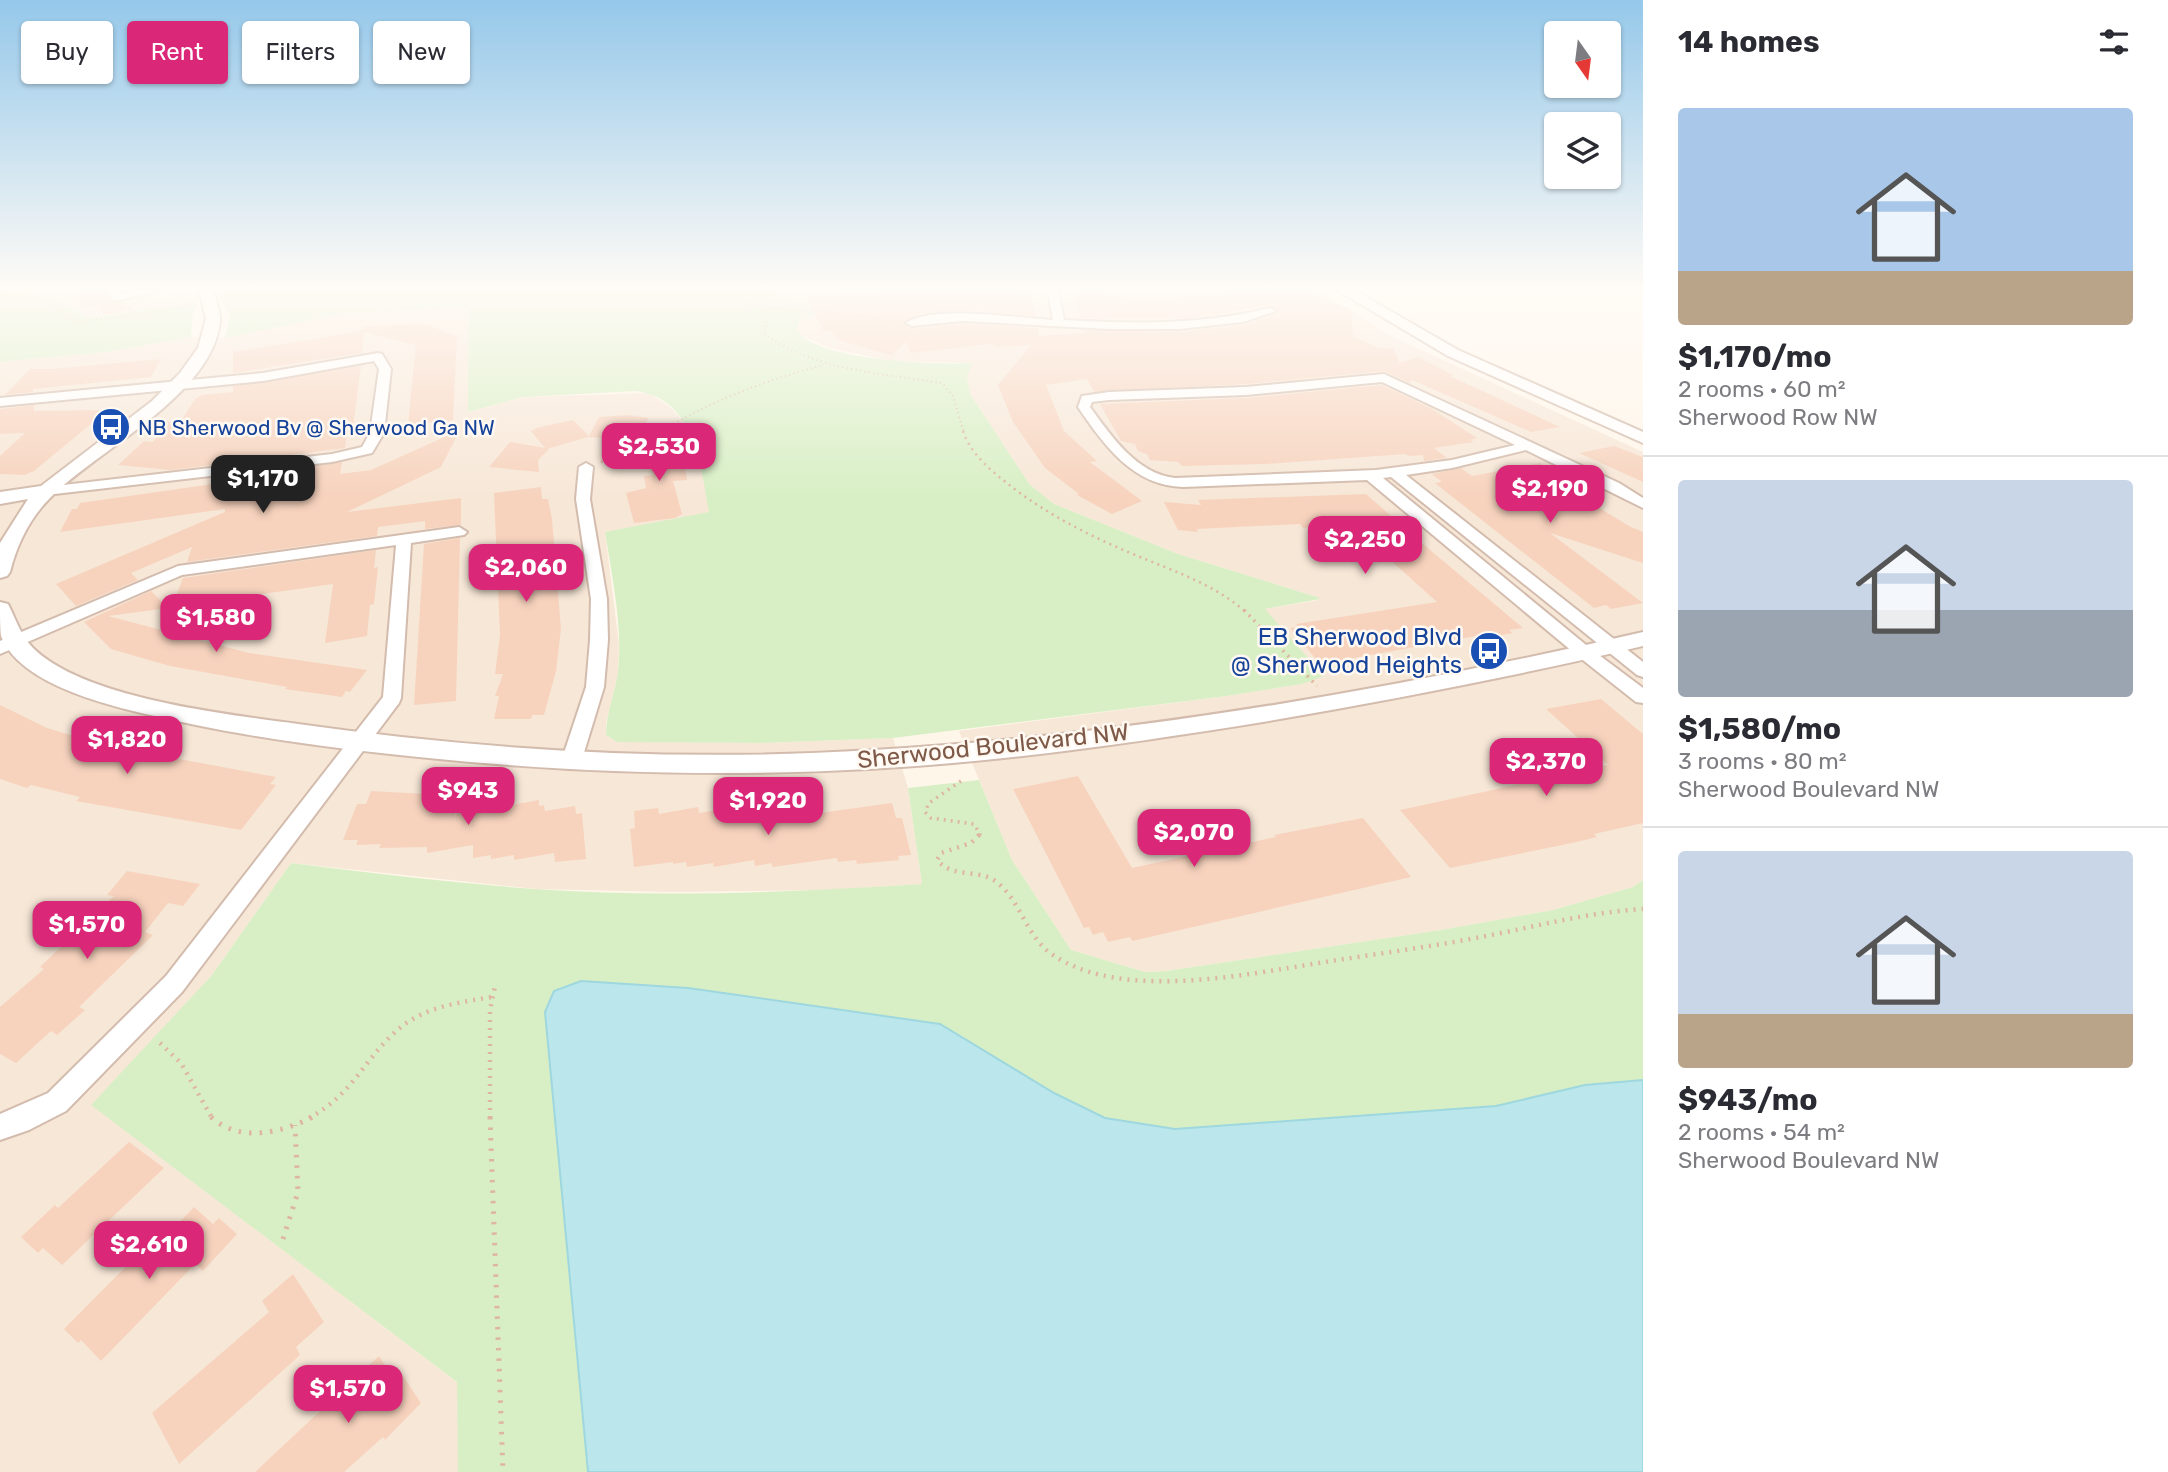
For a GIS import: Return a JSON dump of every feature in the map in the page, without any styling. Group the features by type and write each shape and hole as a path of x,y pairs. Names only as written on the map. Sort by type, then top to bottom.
{"street":[{"path":"0,572 16,531 46,491 150,410 177,385 198,359"},
{"path":"0,402 263,377 368,359"},
{"path":"0,498 332,458 367,450 377,433 386,369 379,359"},
{"path":"1466,359 1643,438"},
{"path":"1499,359 1643,422"},
{"path":"1525,446 1465,461 1370,475 1274,481 1162,481 1143,471 1103,436 1084,407 1087,399 1257,390 1384,378 1525,446 1614,485 1643,503"},
{"path":"572,759 595,687 599,640 599,599 583,499 586,467"},
{"path":"1393,472 1643,671"},
{"path":"1370,475 1585,653 1643,696"},
{"path":"8,645 178,571 458,531"},
{"path":"0,1127 40,1113 66,1095 174,984 392,698 404,538"},
{"name":"Sherwood Boulevard NW","path":"0,609 8,645 56,676 100,694 209,720 359,743 572,759 733,764 933,756 1095,738 1330,702 1585,653 1643,639"}],"path":[{"path":"810,359 826,365 932,380 951,389 955,394 967,443 1018,492 1057,518 1097,538 1223,593 1289,654 1330,702"},
{"path":"586,467 625,453 684,417 772,378 826,365"},
{"path":"961,781 929,803 925,812 931,818 974,824 980,834 971,843 941,853 937,860 941,866 960,873 979,873 997,881 1037,939 1053,955 1070,964 1131,980 1171,982 1279,969 1487,936 1604,910 1643,909"},
{"path":"495,986 488,1068 503,1472"},
{"path":"160,1043 183,1062 208,1116 238,1134 249,1134 310,1120 334,1104 356,1082 389,1037 409,1021 460,1002 492,997"},
{"path":"283,1239 298,1192 295,1125"}],"shaded area":[{"path":"35,359 470,359 469,412 523,397 649,393 671,408 687,425 698,447 710,513 605,532 619,645 618,674 606,723 606,735 617,742 762,743 893,738 908,788 922,884 828,890 672,892 536,889 291,863 212,975 92,1105 458,1383 458,1472 0,1472 0,362"},
{"path":"879,359 1440,359 1643,452 1643,880 1633,887 1553,910 1441,930 1166,971 1145,972 1071,950 1012,860 959,731 1302,684 1323,676 1264,609 1319,600 1317,597 1178,554 1054,504 1030,485 970,394 967,377 972,363"}],"green space":[{"path":"0,359 35,359 0,362"},
{"path":"469,359 876,359 972,363 967,377 970,394 1030,485 1054,504 1178,554 1320,599 1265,609 1324,676 1302,684 1227,696 893,738 762,743 617,742 606,735 618,672 619,637 605,532 709,512 703,475 692,437 671,407 656,397 636,391 523,397 468,412"},
{"path":"979,780 1012,860 1071,950 1145,972 1441,930 1553,910 1633,887 1643,880 1643,1472 458,1472 457,1382 91,1105 212,975 291,863 473,884 582,892 728,893 922,884 908,788"}],"water":[{"path":"581,981 688,988 940,1024 1054,1093 1105,1118 1175,1129 1496,1106 1585,1085 1643,1080 1643,1472 588,1472 545,1012 554,991"}],"building":[{"path":"161,359 151,377 33,389 33,392 5,395 32,367 52,369"},
{"path":"233,359 325,359 233,373"},
{"path":"415,359 456,359 453,420 408,425"},
{"path":"1020,359 1397,359 1399,363 1421,359 1453,375 1450,376 1560,427 1531,432 1412,380 1410,383 1384,371 1246,384 1094,392 1087,379 1046,385 1064,431 1097,461 1090,462 1142,501 1112,514 1077,495 1079,494 1045,468 1013,422 998,385"},
{"path":"361,366 352,434 347,434 345,448 171,470 118,465 144,441 153,442 166,422 181,421 195,399 202,395 233,392 233,386"},
{"path":"1382,385 1432,409 1477,438 1470,440 1474,442 1434,448 1447,458 1424,461 1423,455 1405,454 1265,464 1182,466 1178,462 1150,460 1147,454 1138,451 1135,444 1121,441 1100,404 1246,398"},
{"path":"34,405 34,411 108,410 34,471 24,475 0,474 0,456 25,433 0,434 0,409"},
{"path":"629,415 649,418 633,440 588,437 547,449 538,460 539,472 489,467 510,442 545,448 531,431 537,428 573,420 589,436 599,417"},
{"path":"460,430 441,467 347,512 461,498 461,525 425,529 425,521 378,527 377,536 187,562 192,547 131,573 138,580 76,606 56,584 225,512 225,509 60,532 72,509 77,509 80,503 234,481 233,476 342,462 340,474 371,470"},
{"path":"671,438 684,460 687,480 673,481 682,514 675,518 634,523 626,493 646,488 644,476 653,475 639,443"},
{"path":"1614,446 1643,457 1643,482 1579,453"},
{"path":"1540,463 1601,501 1591,503 1643,532 1643,563 1550,533 1643,603 1611,609 1606,605 1594,608 1435,483 1442,482 1432,474 1461,468 1472,476"},
{"path":"541,487 542,499 548,499 552,519 561,629 556,671 544,715 532,715 531,719 494,719 499,696 495,696 503,674 495,674 500,635 494,493"},
{"path":"1366,494 1523,628 1509,630 1513,633 1480,639 1476,636 1326,663 1315,658 1290,628 1298,627 1296,624 1437,602 1349,523 1303,528 1300,524 1197,529 1198,532 1178,530 1164,502 1201,505 1198,500"},
{"path":"460,538 456,701 414,705 424,544"},
{"path":"376,550 374,568 378,567 367,636 325,643 333,584 172,607 183,578"},
{"path":"151,591 168,608 108,616 249,653 367,670 350,692 346,691 342,697 285,689 287,687 170,666 111,649 84,622"},
{"path":"1601,699 1643,734 1643,823 1594,834 1597,837 1572,843 1450,868 1400,810 1608,765 1546,709"},
{"path":"0,705 47,728 104,745 276,777 270,784 276,785 241,830 76,801 80,797 31,785 27,788 0,779"},
{"path":"1078,776 1132,868 1276,837 1274,835 1363,818 1411,877 1132,941 1130,937 1108,942 1103,932 1093,935 1089,927 1084,928 1013,789"},
{"path":"371,791 426,794 424,802 456,797 455,818 457,812 507,802 507,806 539,800 539,806 544,805 545,811 575,806 576,814 582,813 586,859 555,862 554,853 514,860 514,855 491,859 491,855 473,858 473,845 427,853 427,847 379,848 381,844 356,845 358,840 343,840 357,804 366,804"},
{"path":"892,803 896,818 902,818 911,855 898,856 899,860 857,864 856,860 838,862 837,858 772,867 772,863 755,866 754,860 714,867 713,863 687,867 686,862 673,862 634,867 630,829 635,828 634,811 658,808 659,814 698,807 699,813 731,808 733,816 810,807 812,814"},
{"path":"127,871 200,884 183,906 168,903 145,932 153,935 79,1007 85,1010 57,1035 51,1031 16,1063 0,1054 0,1007 44,969 40,967 114,896 107,895"},
{"path":"129,1142 164,1168 62,1265 43,1248 38,1253 21,1237 55,1205 58,1208"},
{"path":"194,1207 213,1224 219,1218 237,1234 203,1271 195,1264 101,1361 81,1340 78,1343 64,1329 165,1227 170,1232"},
{"path":"293,1274 324,1322 296,1347 300,1355 179,1464 152,1413 269,1312 262,1301"},
{"path":"379,1356 396,1383 403,1376 421,1403 385,1440 383,1437 344,1472 255,1472"}],"place":[{"name":"NB Sherwood Bv @ Sherwood Ga NW","path":"111,427"},
{"name":"EB Sherwood Blvd @ Sherwood Heights","path":"1489,651"}]}
